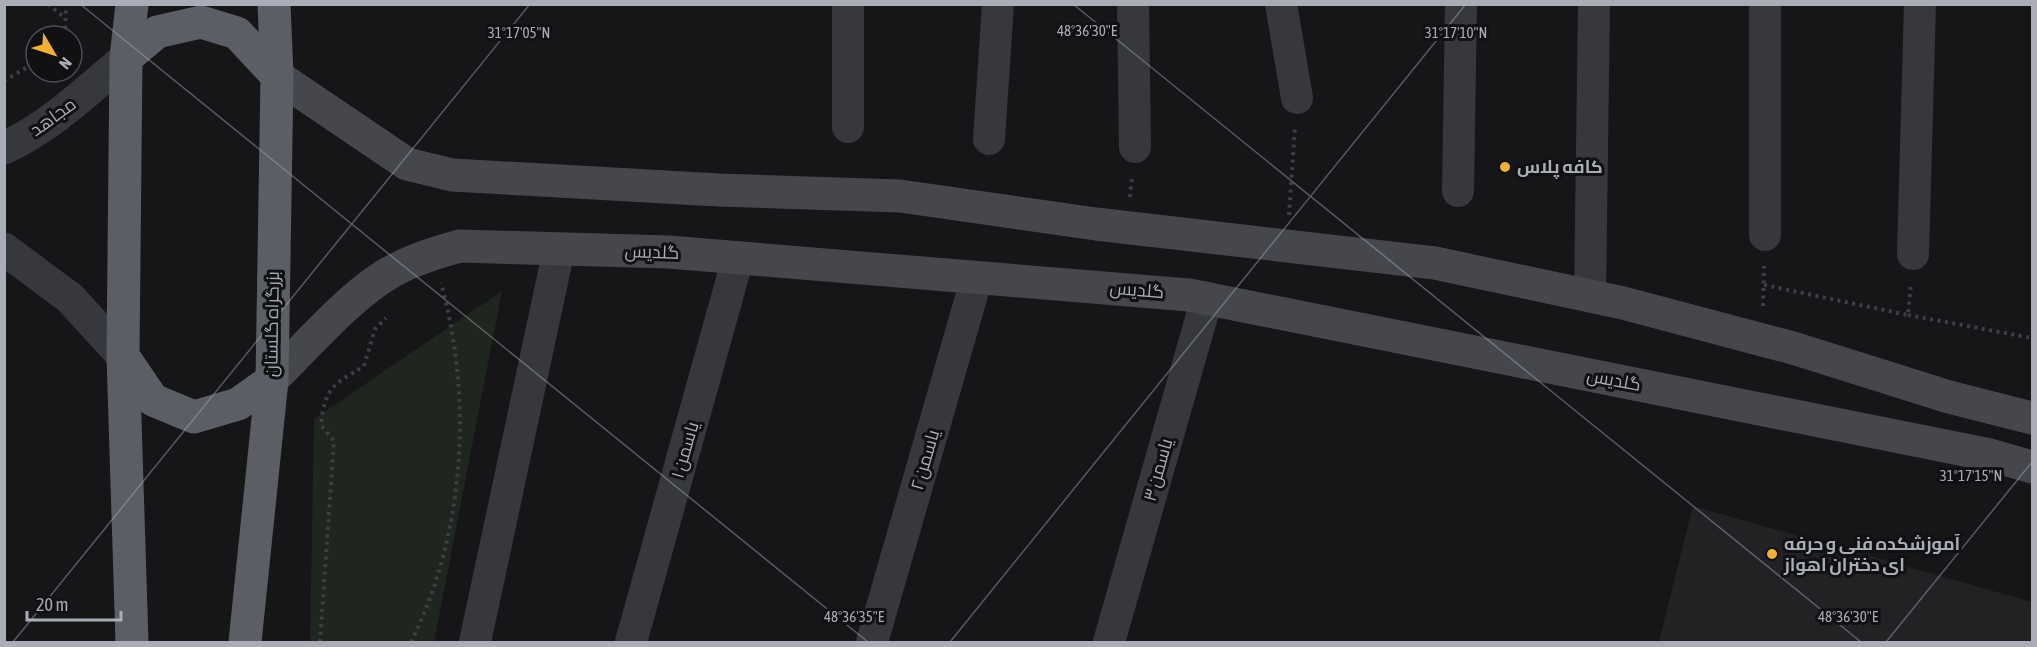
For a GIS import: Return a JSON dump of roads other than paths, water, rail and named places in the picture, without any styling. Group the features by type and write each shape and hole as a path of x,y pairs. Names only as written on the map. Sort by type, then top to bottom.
{"highway":[{"path":"130,638 123,356 126,58 132,4"},
{"name":"بزرگراه گلستان","path":"249,636 272,380 277,76 274,4"},
{"path":"126,58 157,32 201,22 237,33 277,76"},
{"path":"123,356 153,400 194,417 238,405 272,380"}],"main road":[{"path":"277,76 407,164 452,175 719,190 900,196 1127,228 1435,263 1590,296 1762,340 1949,397 2032,418"},
{"name":"گلدیس","path":"272,380 349,305 390,272 434,273 460,246 669,252 1207,298 1990,455 2032,467"}],"street":[{"path":"848,4 848,127"},
{"path":"989,138 998,4"},
{"path":"1133,4 1135,147"},
{"path":"1281,4 1297,98"},
{"path":"1458,190 1461,4"},
{"path":"1590,296 1594,4"},
{"path":"1765,4 1765,235"},
{"path":"1913,254 1920,4"},
{"name":"مجاهد","path":"4,148 22,140 73,103 126,58"},
{"path":"4,249 70,298 123,356"},
{"path":"475,642 559,249"},
{"name":"یاسمن ۱","path":"631,642 738,258"},
{"name":"یاسمن ۲","path":"872,642 977,277"},
{"name":"یاسمن ۳","path":"1109,642 1207,298"}],"place":[{"name":"کافه پلاس","path":"1505,167"},
{"name":"آموزشکده فنی و حرفه ای دختران اهواز","path":"1772,554"}]}
